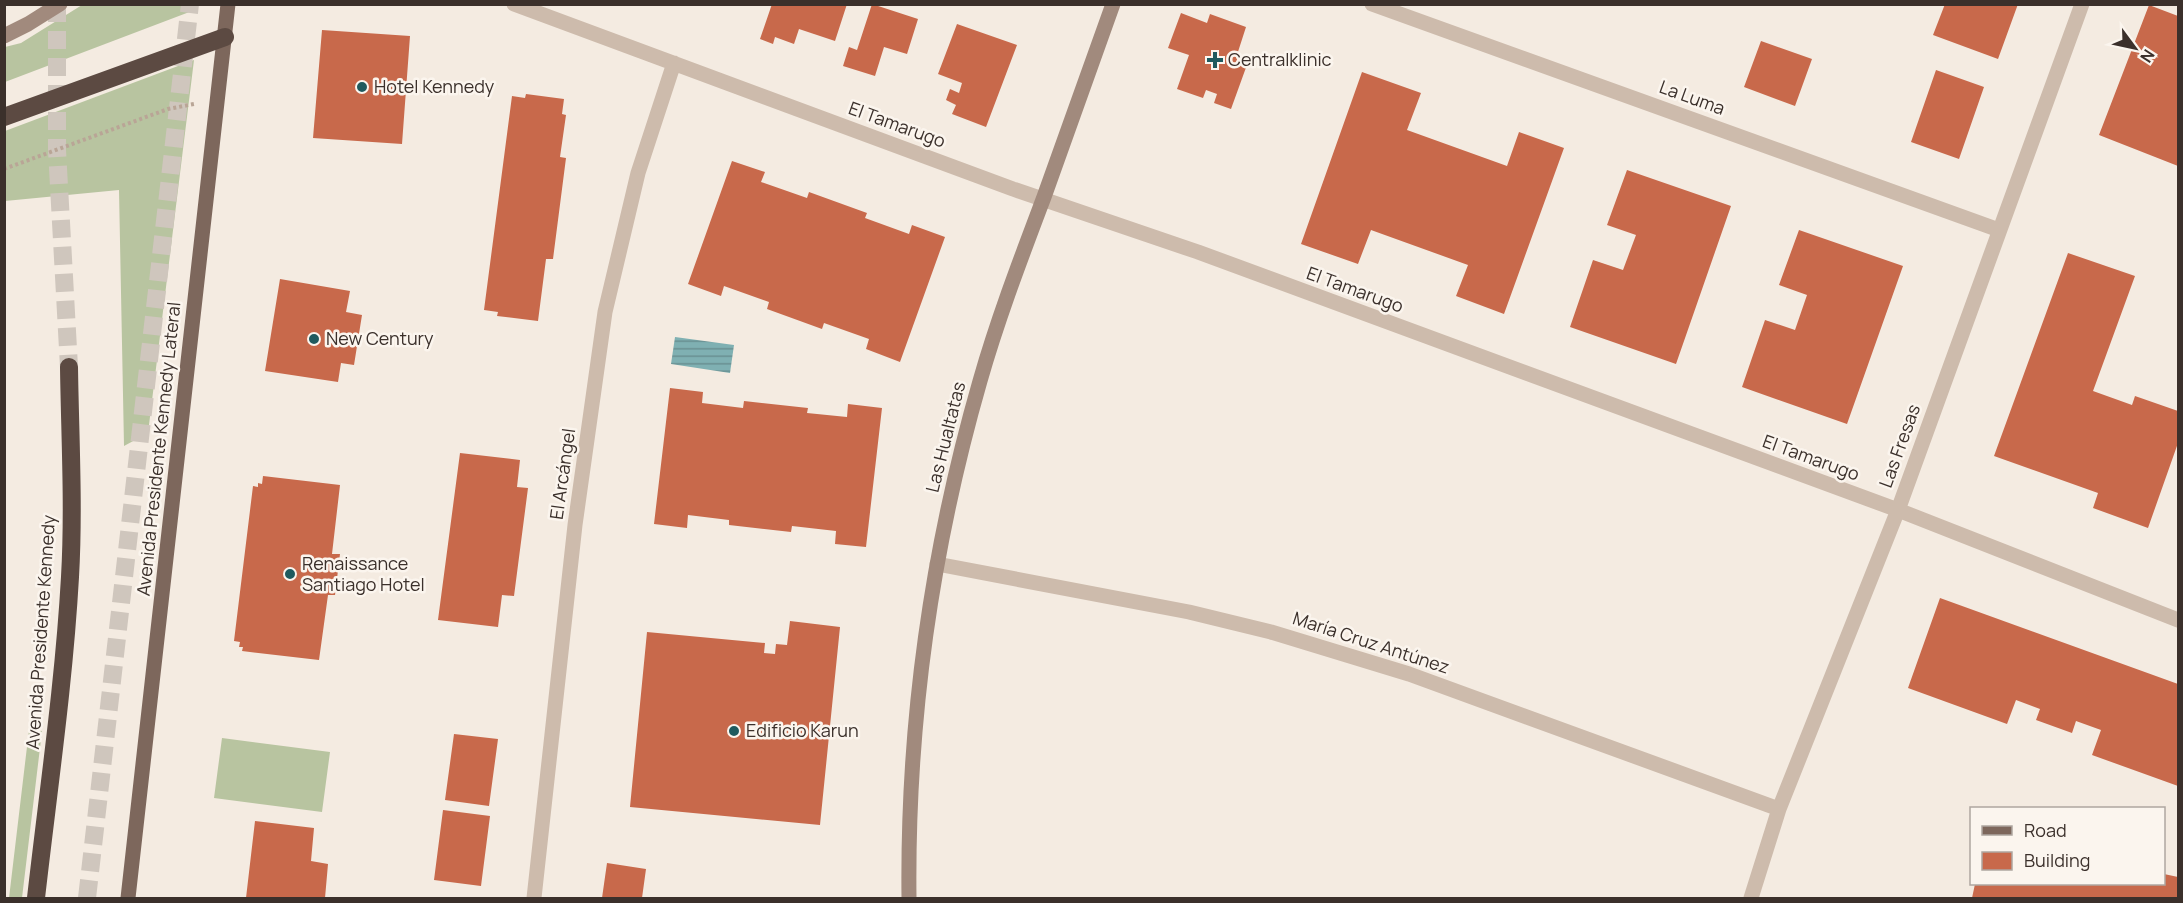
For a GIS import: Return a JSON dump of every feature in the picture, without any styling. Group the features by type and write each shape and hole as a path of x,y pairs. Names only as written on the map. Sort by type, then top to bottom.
{"highway":[{"path":"4,117 225,37"},
{"name":"Avenida Presidente Kennedy","path":"36,898 63,662 70,576 69,367"}],"main road":[{"name":"Avenida Presidente Kennedy Lateral","path":"128,898 228,4"}],"street":[{"path":"4,36 60,4"},
{"name":"El Tamarugo","path":"514,4 1043,199 1198,252 1898,510 2178,620"},
{"name":"Las Hualtatas","path":"909,898 916,727 937,564 956,473 980,381 1009,289 1113,4"},
{"name":"La Luma","path":"1372,4 1999,230"},
{"name":"Las Fresas","path":"1752,898 1779,809 1898,510 2082,4"},
{"name":"El Arcángel","path":"534,898 575,525 605,312 638,173 674,63"},
{"name":"María Cruz Antúnez","path":"937,564 1189,612 1271,632 1409,674 1779,809"}],"path":[{"path":"4,169 168,109 218,99"}],"green space":[{"path":"82,5 193,5 192,11 5,82 5,47 21,43"},
{"path":"194,60 148,433 124,446 119,190 5,201 5,131"},
{"path":"29,730 42,731 22,898 9,898"},
{"path":"222,738 330,752 322,812 214,798"}],"water":[{"path":"675,337 734,345 730,373 671,364"}],"building":[{"path":"772,4 847,4 835,41 799,29 794,44 775,37 773,44 760,39"},
{"path":"872,4 918,19 907,54 884,47 875,76 843,66 849,47 857,50"},
{"path":"1945,4 2018,4 1998,59 1933,35"},
{"path":"2149,5 2178,16 2178,166 2099,135"},
{"name":"Centralklinic","path":"1181,13 1207,23 1210,14 1246,27 1236,58 1248,62 1231,109 1214,103 1217,94 1206,90 1203,98 1177,89 1189,55 1168,48"},
{"path":"957,24 1017,45 986,127 952,114 956,105 946,100 950,89 959,93 962,83 938,74"},
{"name":"Hotel Kennedy","path":"322,30 410,36 402,144 313,138"},
{"path":"1761,41 1812,59 1795,106 1744,87"},
{"path":"1936,70 1984,87 1959,159 1911,142"},
{"path":"1362,72 1421,93 1407,130 1507,166 1519,132 1564,148 1504,314 1456,296 1468,265 1371,230 1358,264 1301,244"},
{"path":"526,94 564,99 562,114 566,115 560,157 566,158 553,259 546,259 538,321 497,316 498,312 484,310 512,96 525,98"},
{"path":"732,161 765,172 761,182 807,198 809,192 867,213 865,218 909,234 912,225 945,237 900,362 866,349 869,339 824,323 822,329 767,309 769,302 724,286 721,296 688,284"},
{"path":"1627,170 1731,206 1676,364 1570,327 1593,260 1623,270 1636,235 1607,225"},
{"path":"1799,230 1903,266 1847,424 1742,387 1765,320 1795,330 1807,295 1779,285"},
{"path":"2068,253 2135,276 2093,391 2132,405 2135,396 2178,411 2178,443 2148,528 2093,508 2098,493 1994,456"},
{"name":"New Century","path":"280,279 350,291 346,312 362,315 354,365 341,363 338,382 265,371"},
{"path":"670,388 703,392 702,403 743,408 744,401 808,408 807,413 847,417 848,404 882,408 866,547 835,544 836,531 792,526 791,532 729,525 729,520 688,515 687,528 654,524"},
{"path":"460,453 520,460 517,487 528,488 514,596 502,595 498,627 438,620"},
{"name":"Renaissance Santiago Hotel","path":"263,476 340,485 332,554 340,554 335,595 328,595 319,660 242,651 243,647 239,647 240,642 234,641 253,486 258,487 258,483 262,484"},
{"path":"1940,598 2178,684 2178,786 2092,755 2101,730 2076,721 2072,733 2036,720 2040,709 2016,700 2007,724 1908,688"},
{"name":"Edificio Karun","path":"790,621 840,627 820,825 630,807 647,632 765,643 764,653 775,654 776,644 787,645"},
{"path":"454,734 498,739 489,806 445,800"},
{"path":"443,810 490,816 481,886 434,880"},
{"path":"255,821 314,828 311,861 328,864 325,898 246,898"},
{"path":"607,863 646,869 642,898 602,898"},
{"path":"2165,874 2178,877 2178,898 1972,898 1975,885 2165,885"}],"tunnel":[{"path":"57,4 57,150 69,367"},
{"path":"87,898 190,4"}],"place":[{"name":"Centralklinic","path":"1215,60"},
{"name":"Hotel Kennedy","path":"362,87"},
{"name":"New Century","path":"314,339"},
{"name":"Renaissance Santiago Hotel","path":"290,574"},
{"name":"Edificio Karun","path":"734,731"}]}
